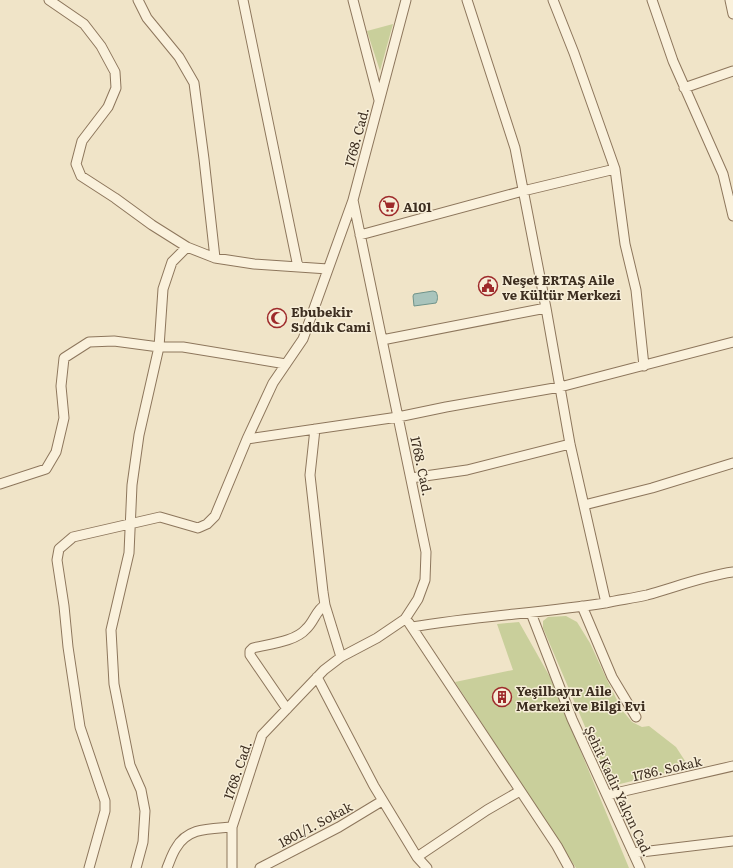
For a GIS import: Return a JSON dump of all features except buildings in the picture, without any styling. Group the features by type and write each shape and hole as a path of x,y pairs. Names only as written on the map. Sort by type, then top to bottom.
{"street":[{"path":"49,0 84,24 101,46 115,72 116,88 108,107 82,141 76,164 81,176 187,247 215,258 254,264 328,269"},
{"path":"138,0 147,18 179,57 194,83 215,258"},
{"path":"244,0 298,267"},
{"path":"353,0 379,101"},
{"name":"1768. Cad.","path":"232,868 232,827 262,735 324,670 341,657 377,638 405,619 418,599 425,580 426,552 353,200 406,0"},
{"path":"467,0 515,148 546,308 570,444 606,603"},
{"path":"553,0 574,53 615,169 625,244 636,290 644,366"},
{"path":"652,0 673,61 722,174 733,216"},
{"path":"730,0 733,14"},
{"path":"684,88 733,71"},
{"path":"360,235 523,191 615,169"},
{"path":"89,868 106,811 105,802 80,727 57,560 59,549 73,537 160,517 198,528 208,524 215,516 247,439 273,383 302,339 353,200"},
{"path":"136,868 143,842 145,811 141,790 130,765 114,684 111,630 129,553 132,485 138,440 159,347 163,289 172,262 187,247"},
{"path":"382,340 546,308"},
{"path":"0,484 46,469 56,452 64,418 61,386 64,358 89,342 114,341 159,347 183,347 286,364"},
{"path":"247,439 398,417 560,387 733,342"},
{"path":"315,429 310,475 325,605 341,657"},
{"path":"411,478 467,470 570,444"},
{"path":"584,506 652,488 733,463"},
{"path":"412,626 500,614 531,612 606,603 645,595 717,574 733,572"},
{"path":"287,709 250,655 250,651 253,648 280,642 306,630 320,608 325,605"},
{"path":"582,606 612,677 636,717"},
{"name":"Şehit Kadir Yalçın Cad.","path":"531,612 572,719 640,868"},
{"path":"405,619 412,626 557,846 569,868"},
{"path":"317,677 382,801 417,857 427,868"},
{"name":"1786. Sokak","path":"607,795 733,766"},
{"path":"417,857 487,810 520,791"},
{"name":"1801/1. Sokak","path":"260,868 339,827 382,801"},
{"path":"167,868 175,848 185,836 202,829 232,827"},
{"path":"633,853 733,841"}],"green space":[{"path":"393,24 380,71 367,31"},
{"path":"566,616 577,622 590,643 622,710 632,722 642,727 649,726 676,747 689,767 620,784 609,783 543,628 543,621 548,617"},
{"path":"519,622 550,677 629,868 576,868 455,682 513,670 497,624"}],"water":[{"path":"433,291 436,292 437,295 436,303 414,306 414,294"}],"place":[{"name":"A101","path":"389,206"},
{"name":"Neşet ERTAŞ Aile ve Kültür Merkezi","path":"488,286"},
{"name":"Ebubekir Sıddık Cami","path":"277,318"},
{"name":"Yeşilbayır Aile Merkezi ve Bilgi Evi","path":"502,697"}]}
